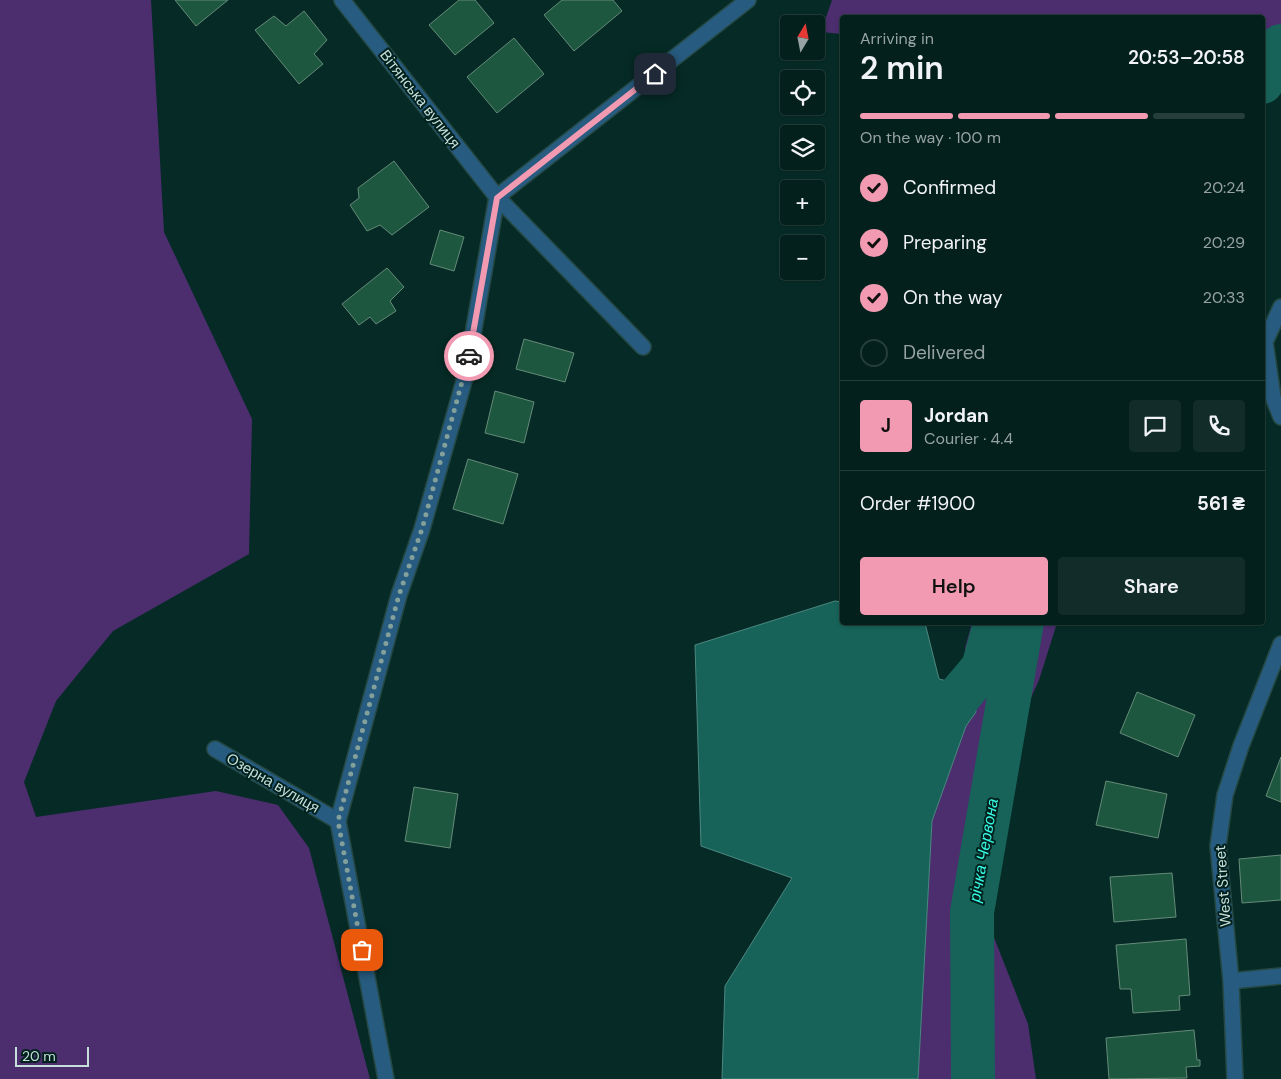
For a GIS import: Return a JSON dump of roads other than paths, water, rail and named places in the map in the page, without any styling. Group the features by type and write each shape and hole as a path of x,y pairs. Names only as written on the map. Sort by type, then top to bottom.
{"street":[{"name":"Вітянська вулиця","path":"342,0 497,198 643,347"},
{"path":"386,1079 338,821 399,595 422,529 466,374 497,198 748,0"},
{"path":"1281,307 1265,342 1273,397 1281,417"},
{"name":"West Street","path":"1235,1079 1230,981 1218,846 1225,795 1241,746 1281,644"},
{"name":"Озерна вулиця","path":"215,749 338,821"},
{"path":"1230,981 1281,976"}],"waterway":[{"name":"річка Червона","path":"1265,76 1281,46"},
{"path":"956,700 983,668 994,628 998,625"},
{"name":"річка Червона","path":"973,1079 972,912 1021,625"}]}
